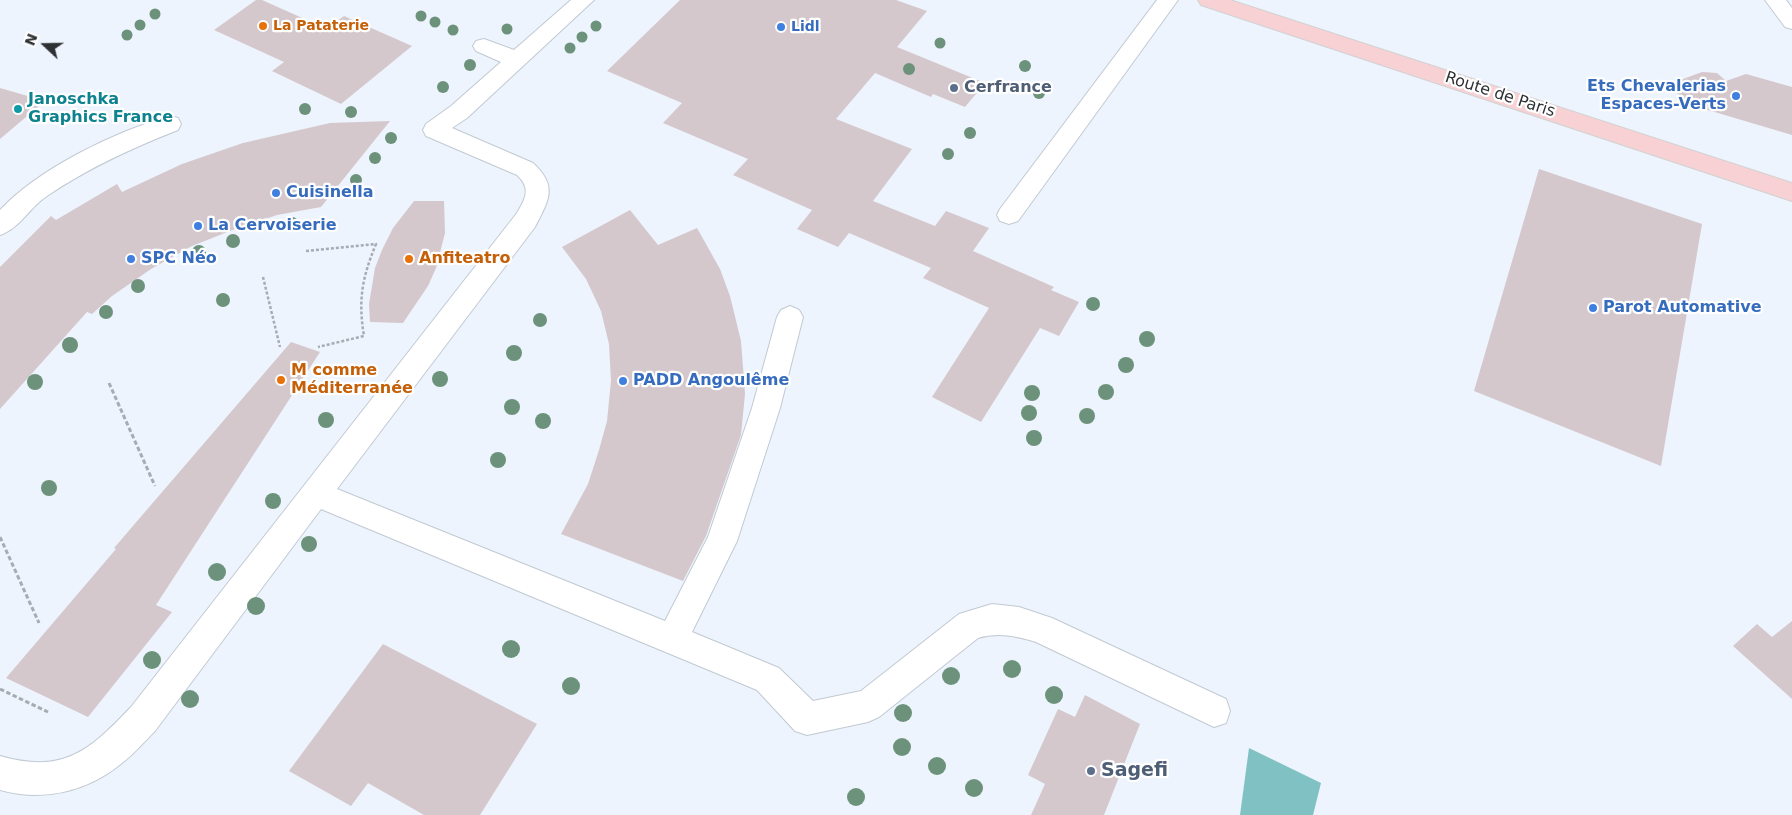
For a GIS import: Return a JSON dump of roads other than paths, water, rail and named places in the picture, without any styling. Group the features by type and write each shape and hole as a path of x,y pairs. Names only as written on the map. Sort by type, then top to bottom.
{"main road":[{"name":"Route de Paris","path":"1208,0 1792,192"},
{"name":"Route de Paris","path":"1253,0 1792,174"}],"street":[{"path":"0,773 42,780 74,774 109,753 143,720 506,246 534,206 538,193 536,180 525,169 434,130 459,112 501,54 563,0"},
{"path":"501,54 584,0"},
{"path":"1009,215 1168,0"},
{"path":"1775,0 1792,22"},
{"path":"0,226 35,192 81,164 127,141 170,124"},
{"path":"672,640 722,541 766,408 790,317"},
{"path":"315,493 768,679 807,719 868,706 970,625 992,619 1019,622 1041,629 1214,711"}],"water":[{"path":"1249,748 1321,783 1313,815 1240,815"}],"place":[{"name":"La Pataterie","path":"263,26"},
{"name":"Lidl","path":"781,27"},
{"name":"Cerfrance","path":"954,88"},
{"name":"Ets Chevalerias Espaces-Verts","path":"1736,96"},
{"name":"Janoschka Graphics France","path":"18,109"},
{"name":"Cuisinella","path":"276,193"},
{"name":"La Cervoiserie","path":"198,226"},
{"name":"SPC Néo","path":"131,259"},
{"name":"Anfiteatro","path":"409,259"},
{"name":"Parot Automative","path":"1593,308"},
{"name":"M comme Méditerranée","path":"281,380"},
{"name":"PADD Angoulême","path":"623,381"},
{"name":"Sagefi","path":"1091,771"}]}
